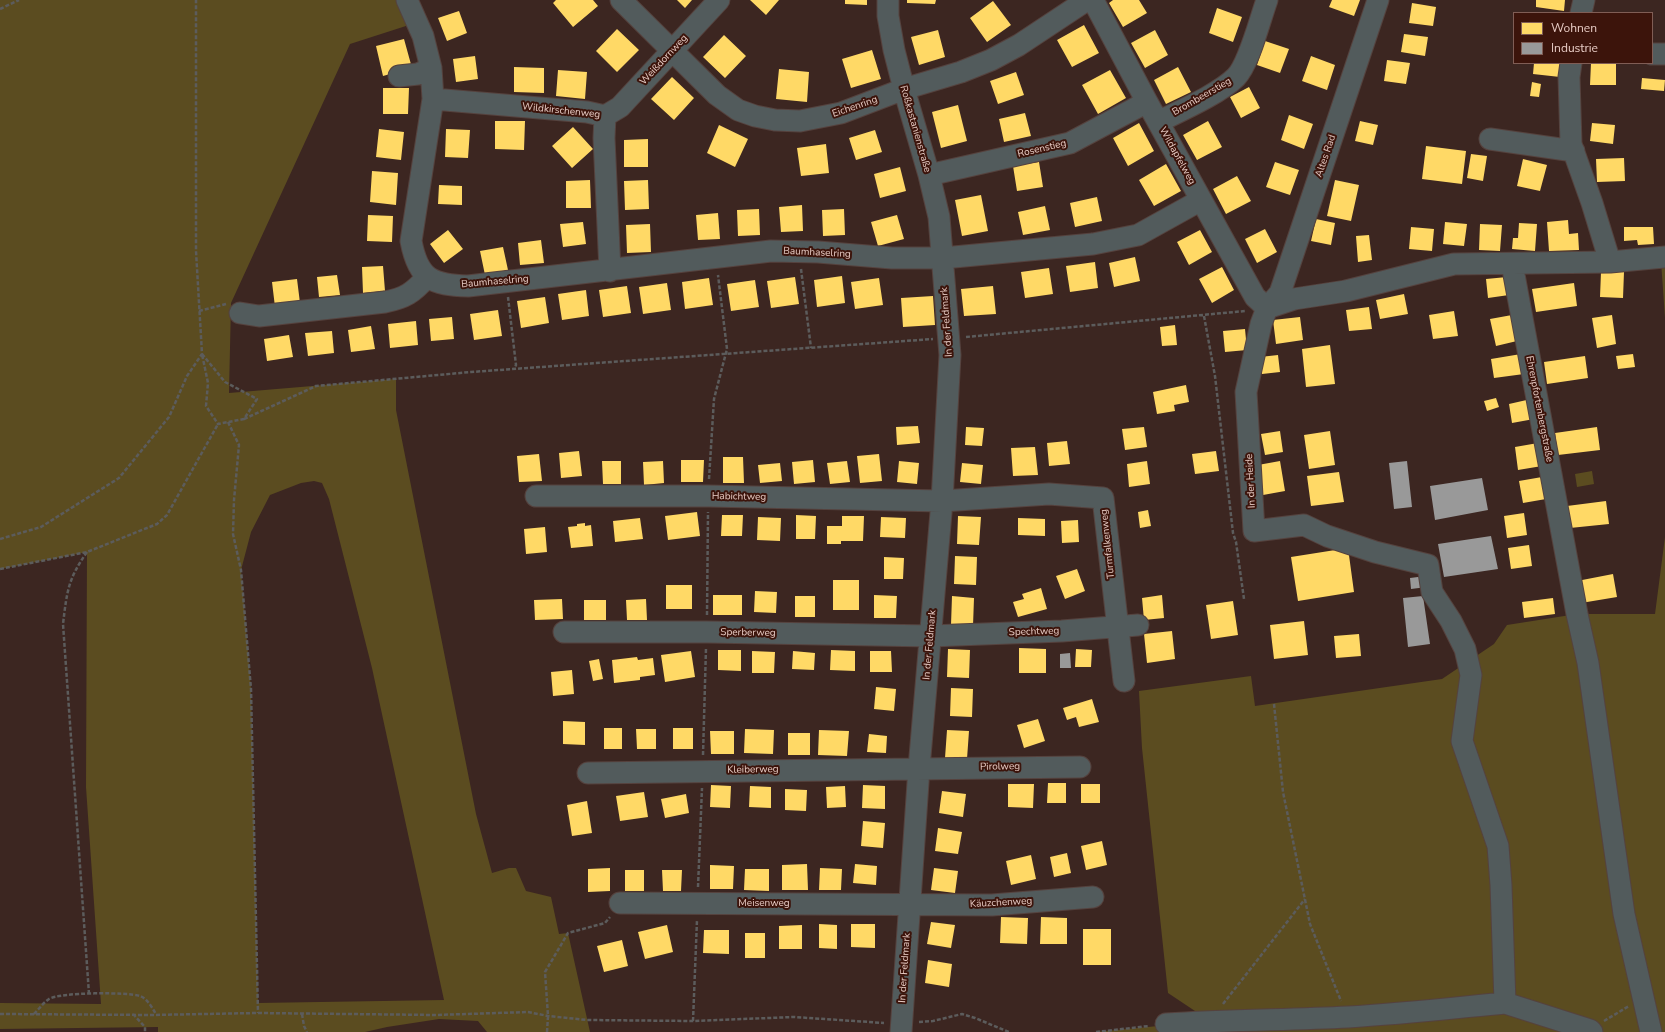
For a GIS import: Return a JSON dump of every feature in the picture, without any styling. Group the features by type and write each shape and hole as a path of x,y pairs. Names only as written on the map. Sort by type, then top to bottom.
{"street":[{"path":"240,313 259,316 385,302 402,298 417,289 427,277 419,267 413,254 411,241 433,99 431,68 423,36 407,0"},
{"name":"Eichenring","path":"621,0 717,95 738,110 755,116 775,120 800,121 842,113 904,89 961,72 991,60 1019,45 1087,0"},
{"name":"Weißdornweg","path":"605,116 620,107 719,0"},
{"name":"Roßkastanienstraße","path":"888,0 888,16 904,89 929,175 939,216 942,258"},
{"name":"Wildapfelweg","path":"1094,0 1147,102 1255,297 1267,308"},
{"name":"Brombeerstieg","path":"1158,122 1220,89 1236,77 1246,59 1267,0"},
{"name":"Altes Rad","path":"1267,308 1280,293 1378,0"},
{"path":"1580,12 1584,0"},
{"path":"1653,54 1665,54"},
{"path":"1571,64 1568,77 1571,144 1592,203 1610,262"},
{"path":"399,76 418,74 431,68"},
{"name":"Wildkirschenweg","path":"433,99 587,112 605,116 604,138 610,271"},
{"name":"Rosenstieg","path":"929,175 1070,143 1147,102"},
{"path":"1490,139 1574,151"},
{"name":"Baumhaselring","path":"427,277 446,286 468,286 610,271 771,251 800,251 892,258 942,258 1093,244 1138,235 1201,200"},
{"path":"1267,308 1294,299 1346,291 1454,264 1610,262 1665,257"},
{"name":"In der Feldmark","path":"901,1028 919,768 942,501 949,372 949,338 942,258"},
{"name":"Ehrenpfortenbergstraße","path":"1512,264 1588,664 1624,914 1651,1032"},
{"name":"In der Heide","path":"1267,308 1261,324 1246,392 1254,531 1304,525 1327,536 1375,552 1428,565 1432,592 1451,621 1465,650 1471,675 1462,741 1498,846 1501,885 1505,1003"},
{"name":"Turmfalkenweg","path":"942,501 1049,494 1103,498 1128,626 1124,681"},
{"name":"Habichtweg","path":"536,496 708,496 942,501"},
{"name":"Spechtweg","path":"931,636 1062,631 1128,626"},
{"name":"Sperberweg","path":"564,632 707,632 931,636"},
{"name":"Pirolweg","path":"919,768 1080,767"},
{"name":"Kleiberweg","path":"588,773 703,770 919,768"},
{"name":"Käuzchenweg","path":"909,904 992,905 1093,896"},
{"name":"Meisenweg","path":"620,903 909,904"},
{"path":"1166,1024 1210,1021 1348,1017 1505,1003 1591,1031"}],"path":[{"path":"0,9 19,0"},
{"path":"196,0 196,251 199,311 202,354 208,383 206,406 218,424"},
{"path":"800,251 810,348"},
{"path":"693,1021 707,632 708,496 714,399 726,354 716,258"},
{"path":"507,282 516,365 513,369"},
{"path":"199,311 230,303 240,313"},
{"path":"0,569 87,552 157,524 167,515 218,424 244,419 316,386 513,369 949,338 1204,316 1267,308"},
{"path":"1204,316 1215,376 1233,533 1236,542 1244,599"},
{"path":"202,354 225,382 257,399 244,419"},
{"path":"0,539 41,527 119,478 169,417 187,376 202,354"},
{"path":"228,422 239,445 234,500 233,534 241,570 251,689 258,1013"},
{"path":"87,552 74,569 68,588 63,624 89,994"},
{"path":"1274,704 1283,792 1310,924 1348,1017"},
{"path":"1210,1021 1305,899"},
{"path":"548,1032 546,972 568,933 605,923 620,903"},
{"path":"34,1014 43,1003 50,998 64,995 130,994 141,996 149,1003 156,1015"},
{"path":"1591,1031 1643,996"},
{"path":"0,1014 156,1015 258,1013 436,1015 528,1012 548,1016 587,1020 693,1021 794,1017 901,1028 962,1014 1009,1032"},
{"path":"133,1014 145,1027 145,1032"},
{"path":"302,1014 304,1026 307,1032"},
{"path":"1096,1032 1166,1024"}],"shaded area":[{"path":"0,0 396,0 409,25 350,44 231,303 229,393 396,379 396,410 476,814 492,873 509,868 516,868 526,891 551,897 559,934 568,933 590,1032 487,1032 478,1021 439,1019 365,1032 158,1032 158,1027 0,1029 0,1003 101,1004 86,787 87,552 0,569","holes":["314,481 322,483 329,499 372,668 444,1000 258,1003 251,689 241,570 251,532 270,495 301,483"]},
{"path":"1661,261 1665,261 1665,318"},
{"path":"1592,471 1594,484 1577,487 1575,474"},
{"path":"1665,537 1665,1032 1096,1032 1210,1021 1168,993 1142,748 1139,691 1251,676 1255,706 1442,679 1494,644 1507,625 1577,614 1655,614"}],"building: Wohnen":[{"path":"556,0 593,0 598,6 573,27 553,3"},
{"path":"677,0 692,0 685,8"},
{"path":"750,0 779,0 766,15"},
{"path":"845,0 867,0 867,5 845,4"},
{"path":"907,0 936,0 935,4 907,3"},
{"path":"1113,0 1139,0 1147,13 1123,27 1109,3"},
{"path":"1332,0 1360,0 1354,16 1329,7"},
{"path":"1536,0 1565,0 1564,11 1536,7"},
{"path":"993,1 1011,25 987,42 970,18"},
{"path":"1412,3 1436,7 1433,26 1409,23"},
{"path":"1217,8 1242,17 1233,42 1209,33"},
{"path":"459,11 467,33 447,41 438,18"},
{"path":"1084,25 1099,53 1072,67 1057,40"},
{"path":"617,29 639,50 617,72 596,51"},
{"path":"938,30 945,57 919,65 911,37"},
{"path":"1155,30 1168,55 1145,68 1131,43"},
{"path":"1404,34 1428,37 1425,56 1401,52"},
{"path":"724,35 746,56 725,78 703,57"},
{"path":"404,39 412,68 383,76 376,46"},
{"path":"1265,41 1289,49 1280,73 1257,65"},
{"path":"872,50 881,79 851,88 842,59"},
{"path":"475,56 478,79 456,82 453,59"},
{"path":"1311,56 1335,65 1327,90 1302,81"},
{"path":"1387,60 1410,63 1406,84 1384,81"},
{"path":"1534,64 1561,64 1560,77 1533,74"},
{"path":"1591,64 1616,64 1616,85 1590,85"},
{"path":"514,67 544,68 544,93 514,92"},
{"path":"1178,67 1191,92 1166,104 1154,80"},
{"path":"779,69 809,72 807,102 776,99"},
{"path":"558,70 587,72 585,99 556,96"},
{"path":"1110,70 1126,98 1098,114 1082,85"},
{"path":"1016,72 1024,95 998,104 990,81"},
{"path":"672,77 694,98 674,120 651,99"},
{"path":"1642,78 1665,80 1664,91 1641,89"},
{"path":"1532,82 1541,84 1539,97 1530,96"},
{"path":"1249,87 1260,108 1241,118 1230,97"},
{"path":"383,88 409,88 408,114 383,114"},
{"path":"958,105 967,141 941,148 932,112"},
{"path":"1025,113 1031,136 1004,142 999,119"},
{"path":"1289,115 1313,124 1304,149 1281,140"},
{"path":"495,121 525,121 524,150 495,149"},
{"path":"1208,121 1222,147 1197,160 1183,135"},
{"path":"1360,121 1378,125 1373,145 1355,141"},
{"path":"1139,123 1154,151 1128,166 1113,138"},
{"path":"1592,123 1615,125 1613,144 1590,141"},
{"path":"719,125 748,139 735,167 707,153"},
{"path":"573,127 593,149 572,168 552,146"},
{"path":"379,129 404,132 401,160 376,157"},
{"path":"446,129 470,130 468,158 445,157"},
{"path":"875,130 882,152 856,160 849,138"},
{"path":"648,139 648,167 624,167 624,140"},
{"path":"826,144 829,173 801,176 797,148"},
{"path":"1426,146 1466,151 1462,184 1422,179"},
{"path":"1471,154 1487,156 1483,181 1467,178"},
{"path":"1624,158 1625,181 1597,182 1596,159"},
{"path":"1523,159 1547,165 1540,191 1517,186"},
{"path":"1039,162 1043,187 1017,191 1013,166"},
{"path":"1275,162 1299,170 1290,195 1266,187"},
{"path":"1166,164 1181,191 1154,206 1139,180"},
{"path":"900,167 906,191 880,198 874,174"},
{"path":"372,171 398,173 396,205 370,202"},
{"path":"1237,176 1251,201 1226,214 1213,189"},
{"path":"590,180 591,208 566,208 566,181"},
{"path":"648,180 649,209 625,210 624,181"},
{"path":"1335,180 1359,185 1351,221 1327,216"},
{"path":"439,185 462,186 462,205 438,204"},
{"path":"981,195 988,231 962,236 955,200"},
{"path":"1097,197 1102,221 1075,227 1070,203"},
{"path":"802,205 803,231 781,232 779,207"},
{"path":"1045,206 1050,230 1023,235 1018,212"},
{"path":"759,209 760,235 738,236 737,210"},
{"path":"844,209 845,235 823,236 822,210"},
{"path":"718,213 720,239 698,240 696,215"},
{"path":"368,215 393,216 392,242 367,241"},
{"path":"897,215 904,239 878,246 871,222"},
{"path":"1316,219 1335,223 1331,245 1311,241"},
{"path":"1568,220 1569,234 1578,233 1579,250 1549,251 1547,222"},
{"path":"583,222 586,244 563,247 560,224"},
{"path":"1445,222 1467,224 1464,246 1443,244"},
{"path":"1519,223 1537,224 1535,251 1512,249 1513,238 1518,238"},
{"path":"650,224 651,252 627,253 626,225"},
{"path":"1480,224 1502,225 1500,251 1479,250"},
{"path":"1411,227 1434,229 1432,251 1409,249"},
{"path":"1624,227 1653,227 1654,244 1638,245 1637,240 1624,241"},
{"path":"1265,229 1277,252 1257,263 1245,239"},
{"path":"448,230 463,249 444,263 430,244"},
{"path":"1200,230 1212,252 1189,265 1177,242"},
{"path":"1369,235 1372,260 1358,262 1356,236"},
{"path":"541,240 544,263 520,265 518,243"},
{"path":"503,247 508,270 485,275 480,251"},
{"path":"1135,257 1140,281 1114,287 1109,263"},
{"path":"1095,262 1098,288 1070,292 1066,266"},
{"path":"383,266 385,291 363,293 362,267"},
{"path":"1222,267 1234,290 1212,303 1199,279"},
{"path":"1049,268 1053,294 1025,298 1021,272"},
{"path":"1601,272 1624,272 1623,298 1600,297"},
{"path":"337,275 340,295 319,297 317,277"},
{"path":"842,276 845,303 817,307 814,280"},
{"path":"795,277 799,304 771,308 767,281"},
{"path":"1507,277 1509,295 1488,298 1486,279"},
{"path":"709,278 713,305 685,309 682,282"},
{"path":"879,278 883,305 855,309 851,282"},
{"path":"297,279 300,303 275,307 272,282"},
{"path":"755,280 759,307 731,311 727,284"},
{"path":"667,283 671,310 643,314 639,287"},
{"path":"1574,283 1577,306 1536,312 1532,289"},
{"path":"627,286 631,313 603,317 599,290"},
{"path":"993,286 996,314 964,316 961,289"},
{"path":"586,290 589,316 562,320 558,294"},
{"path":"1404,294 1408,314 1380,319 1376,300"},
{"path":"933,296 935,325 903,327 901,298"},
{"path":"545,297 549,323 521,328 517,301"},
{"path":"1369,307 1372,329 1349,331 1346,310"},
{"path":"498,310 502,336 474,340 470,314"},
{"path":"1454,311 1458,336 1433,339 1429,315"},
{"path":"1512,315 1517,341 1496,346 1490,319"},
{"path":"1612,315 1616,344 1597,348 1592,318"},
{"path":"452,317 454,339 431,341 429,319"},
{"path":"1300,317 1303,340 1276,344 1273,320"},
{"path":"416,321 418,345 390,348 388,324"},
{"path":"1175,325 1177,345 1162,346 1160,327"},
{"path":"371,326 375,349 351,352 348,330"},
{"path":"1245,329 1247,350 1225,352 1223,331"},
{"path":"332,331 334,353 308,356 305,333"},
{"path":"289,335 293,357 267,361 264,339"},
{"path":"1330,345 1335,384 1306,387 1302,349"},
{"path":"1521,354 1524,374 1494,378 1491,359"},
{"path":"1633,354 1635,367 1618,369 1616,356"},
{"path":"1278,355 1280,372 1262,374 1260,357"},
{"path":"1585,356 1588,378 1547,384 1544,362"},
{"path":"1186,385 1189,402 1174,405 1175,411 1157,414 1153,392"},
{"path":"1496,398 1499,407 1487,411 1484,401"},
{"path":"1531,399 1534,419 1512,423 1509,404"},
{"path":"918,426 920,443 897,445 896,427"},
{"path":"966,427 984,428 982,446 965,445"},
{"path":"1144,427 1147,447 1125,450 1122,429"},
{"path":"1597,427 1600,450 1558,455 1555,433"},
{"path":"1280,431 1283,452 1265,455 1261,434"},
{"path":"1330,431 1335,465 1309,469 1304,435"},
{"path":"1067,441 1070,464 1049,466 1047,443"},
{"path":"1538,443 1542,466 1518,470 1515,447"},
{"path":"1035,447 1038,475 1013,476 1011,448"},
{"path":"579,451 582,476 561,478 559,453"},
{"path":"1216,451 1219,471 1195,474 1192,454"},
{"path":"539,454 542,481 519,482 517,456"},
{"path":"879,454 882,481 860,483 857,456"},
{"path":"723,457 743,457 744,483 723,483"},
{"path":"681,460 704,460 703,482 681,482"},
{"path":"813,460 815,482 794,484 792,462"},
{"path":"602,461 621,461 621,484 603,484"},
{"path":"663,461 664,483 644,485 643,462"},
{"path":"847,461 850,482 830,484 827,463"},
{"path":"899,461 919,463 917,484 897,482"},
{"path":"1147,461 1150,484 1129,487 1127,464"},
{"path":"1280,461 1285,491 1263,495 1258,465"},
{"path":"780,463 782,481 760,483 758,465"},
{"path":"962,463 983,465 981,484 960,482"},
{"path":"1339,472 1344,502 1311,506 1307,476"},
{"path":"1542,477 1546,499 1523,503 1519,481"},
{"path":"1606,501 1609,524 1570,528 1567,506"},
{"path":"1148,510 1151,526 1140,528 1138,512"},
{"path":"697,512 700,536 668,540 665,516"},
{"path":"1524,513 1527,535 1507,538 1504,516"},
{"path":"722,515 743,515 742,536 721,536"},
{"path":"796,515 816,516 815,539 796,539"},
{"path":"842,516 864,516 863,541 841,541 841,544 827,544 827,526 842,526"},
{"path":"958,516 981,517 979,545 957,544"},
{"path":"758,517 781,518 780,541 757,540"},
{"path":"881,517 906,518 905,538 880,537"},
{"path":"640,518 643,539 615,542 613,521"},
{"path":"1018,518 1045,519 1045,536 1018,535"},
{"path":"1078,520 1079,542 1062,543 1061,521"},
{"path":"585,523 585,526 591,525 593,546 571,548 568,527"},
{"path":"545,527 547,552 526,554 524,529"},
{"path":"1529,545 1532,566 1511,569 1508,548"},
{"path":"1348,548 1354,592 1298,601 1291,557"},
{"path":"955,556 977,557 976,585 954,584"},
{"path":"884,557 904,558 903,579 884,579"},
{"path":"1077,569 1085,591 1065,599 1056,576"},
{"path":"1613,574 1617,597 1581,603 1577,581"},
{"path":"833,580 859,580 859,610 833,610"},
{"path":"666,585 692,585 692,609 666,609"},
{"path":"1041,588 1047,609 1018,617 1013,602 1024,599 1022,594"},
{"path":"755,591 777,592 776,613 754,612"},
{"path":"713,595 742,595 742,615 713,615"},
{"path":"874,595 897,596 896,618 874,618"},
{"path":"1162,595 1164,618 1144,620 1142,598"},
{"path":"795,596 815,596 815,617 795,617"},
{"path":"952,596 974,598 973,626 951,625"},
{"path":"1553,598 1555,614 1524,618 1522,602"},
{"path":"562,599 563,619 535,620 534,600"},
{"path":"646,599 647,620 627,620 626,600"},
{"path":"584,600 606,600 606,620 584,620"},
{"path":"1233,601 1238,635 1211,639 1206,605"},
{"path":"1304,621 1308,655 1274,659 1270,625"},
{"path":"1172,631 1175,659 1147,663 1144,634"},
{"path":"1359,634 1361,656 1336,658 1334,636"},
{"path":"1019,648 1046,649 1046,673 1019,673"},
{"path":"948,649 970,650 969,678 947,677"},
{"path":"1076,649 1092,650 1091,667 1075,667"},
{"path":"718,650 741,650 741,671 718,670"},
{"path":"831,650 855,651 855,671 830,670"},
{"path":"691,651 695,677 665,682 661,655"},
{"path":"752,651 775,652 774,673 752,673"},
{"path":"793,651 815,653 814,670 792,669"},
{"path":"870,651 891,651 892,672 870,672"},
{"path":"637,657 638,660 653,658 655,675 640,677 640,680 614,683 612,660"},
{"path":"599,659 603,679 593,681 589,661"},
{"path":"572,670 574,694 553,696 551,672"},
{"path":"876,687 896,689 894,711 874,709"},
{"path":"951,688 973,689 972,717 950,716"},
{"path":"1092,699 1099,722 1079,727 1076,717 1067,720 1063,708"},
{"path":"1038,719 1045,741 1024,748 1017,725"},
{"path":"563,721 585,722 585,745 563,744"},
{"path":"604,728 622,728 622,749 604,749"},
{"path":"673,728 693,728 693,749 673,749"},
{"path":"636,729 656,729 656,749 637,749"},
{"path":"745,729 774,730 773,754 744,753"},
{"path":"819,730 849,731 847,756 818,755"},
{"path":"947,730 969,731 967,759 945,758"},
{"path":"710,731 734,731 734,754 711,754"},
{"path":"788,733 810,733 810,755 788,755"},
{"path":"869,734 887,736 886,753 867,752"},
{"path":"1048,783 1066,783 1066,803 1047,803"},
{"path":"1008,784 1034,784 1033,808 1008,807"},
{"path":"1081,784 1100,784 1100,803 1081,803"},
{"path":"711,785 731,786 730,808 710,807"},
{"path":"863,785 885,786 885,809 862,808"},
{"path":"750,786 771,787 771,808 749,807"},
{"path":"845,786 846,807 827,808 826,787"},
{"path":"785,789 807,790 806,811 785,810"},
{"path":"942,791 966,794 963,817 939,813"},
{"path":"644,792 648,817 620,821 616,796"},
{"path":"686,794 689,813 665,818 661,799"},
{"path":"587,801 592,833 572,836 567,805"},
{"path":"863,821 885,823 883,848 861,846"},
{"path":"938,828 962,832 958,854 935,851"},
{"path":"1102,841 1107,865 1086,870 1081,846"},
{"path":"1067,853 1071,873 1054,877 1050,857"},
{"path":"1031,855 1036,879 1011,885 1006,861"},
{"path":"807,864 808,890 782,890 782,865"},
{"path":"855,864 877,866 876,885 853,883"},
{"path":"710,865 734,866 733,889 710,889"},
{"path":"610,868 610,891 588,892 588,869"},
{"path":"820,868 842,869 841,890 819,890"},
{"path":"934,868 958,871 955,893 931,890"},
{"path":"745,869 769,869 769,891 744,890"},
{"path":"625,870 644,870 644,891 625,891"},
{"path":"662,870 682,870 681,891 663,891"},
{"path":"1001,917 1028,918 1027,944 1000,943"},
{"path":"1041,917 1067,918 1067,944 1040,944"},
{"path":"931,922 955,925 951,948 927,944"},
{"path":"819,924 837,925 837,949 819,948"},
{"path":"851,924 875,924 875,948 851,947"},
{"path":"667,925 673,952 645,959 638,932"},
{"path":"802,925 802,949 779,949 779,926"},
{"path":"1083,929 1111,929 1111,965 1083,965"},
{"path":"704,930 729,930 729,954 703,953"},
{"path":"745,933 765,933 765,958 745,958"},
{"path":"622,940 628,966 604,972 597,946"},
{"path":"928,960 952,964 949,987 925,983"}],"building: Industrie":[{"path":"1407,461 1412,507 1394,509 1389,463"},
{"path":"1482,478 1488,510 1435,520 1430,486"},
{"path":"1491,536 1498,569 1444,577 1438,544"},
{"path":"1426,576 1427,587 1411,589 1410,578"},
{"path":"1423,596 1430,644 1408,647 1403,598"},
{"path":"1070,653 1071,668 1060,668 1060,654"}]}
